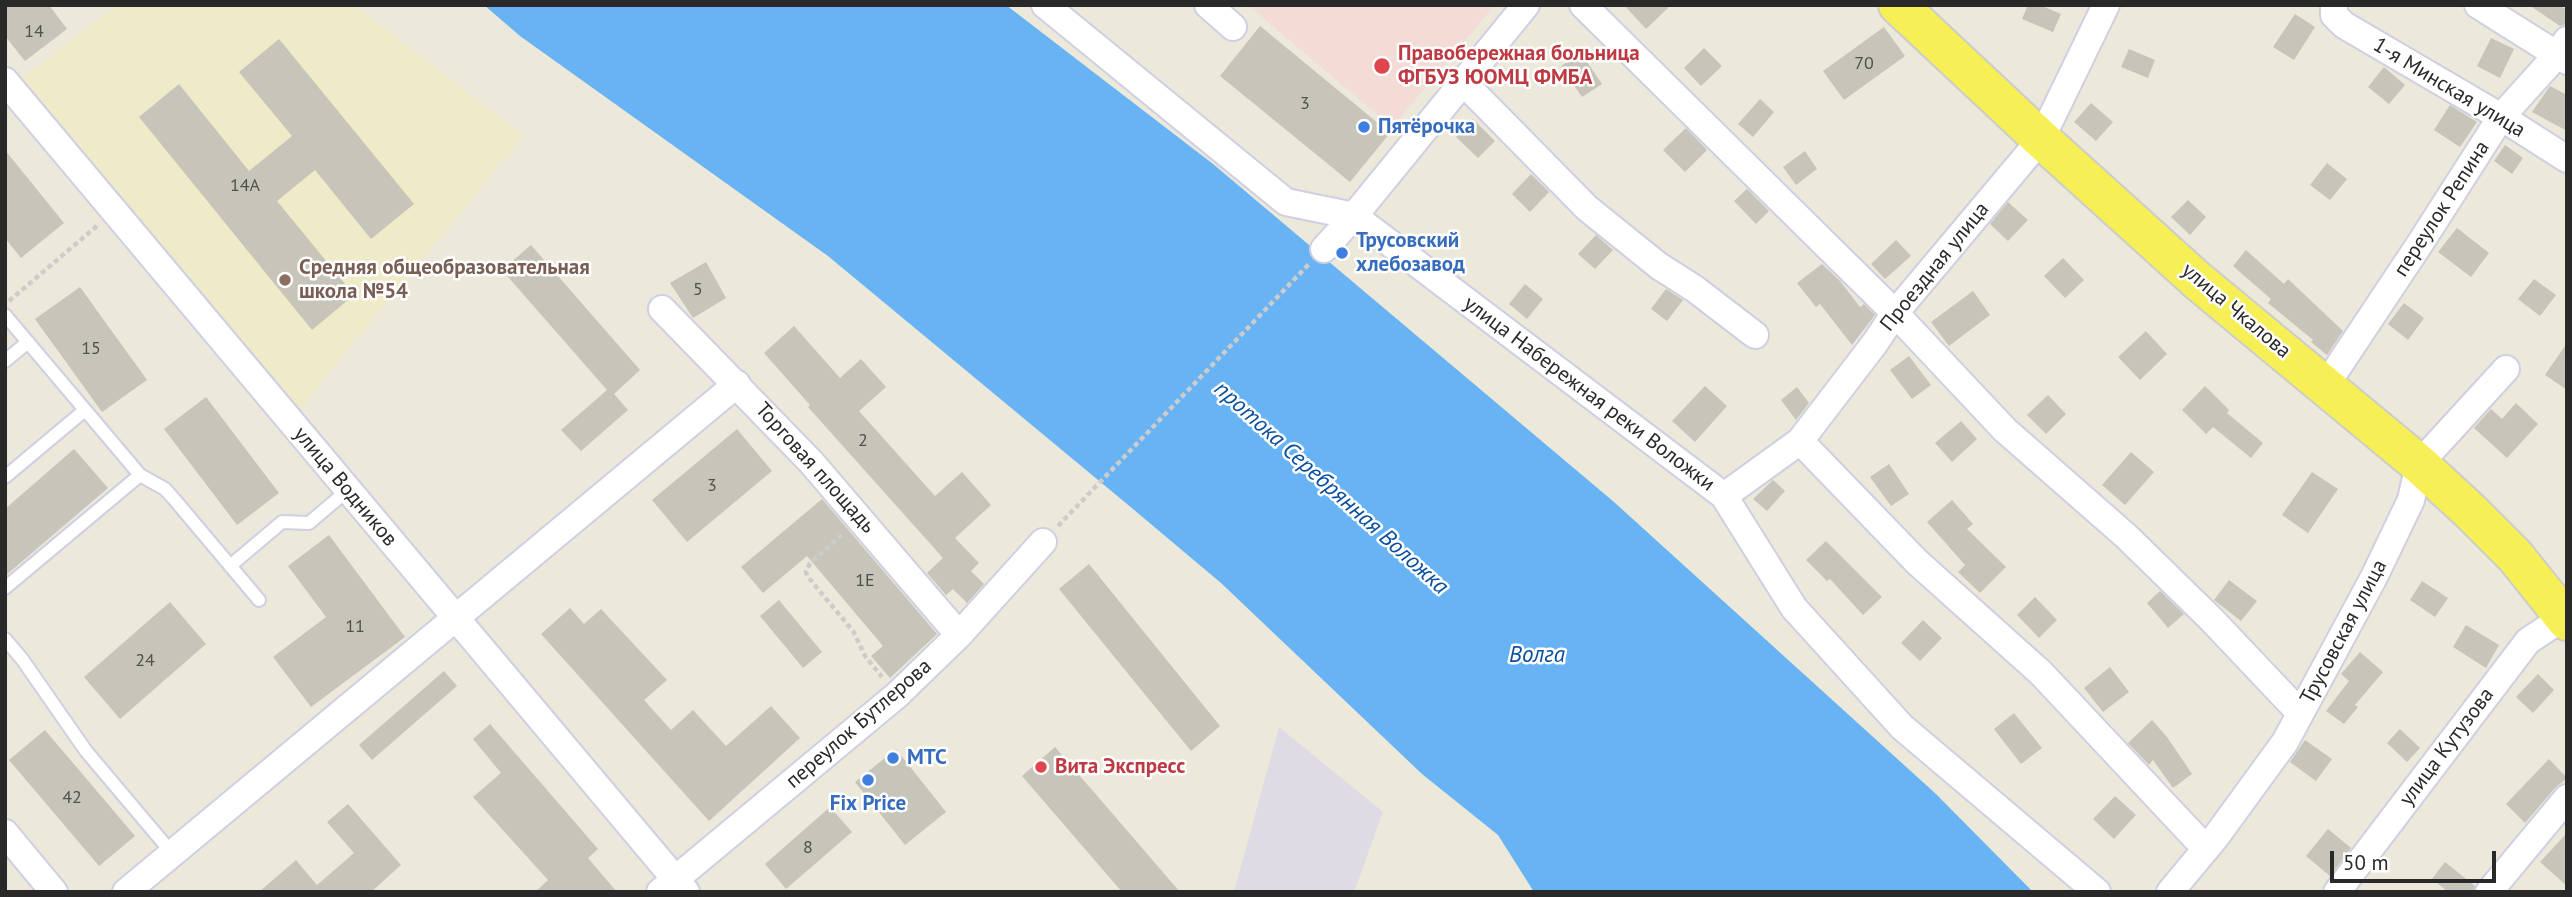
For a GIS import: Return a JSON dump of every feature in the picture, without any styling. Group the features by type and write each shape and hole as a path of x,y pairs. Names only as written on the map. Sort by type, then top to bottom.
{"main road":[{"name":"улица Чкалова","path":"1898,5 2198,281 2419,464 2515,556 2566,617"}],"street":[{"name":"улица Набережная реки Воложки","path":"1045,5 1286,202 1354,216 1724,496 1794,608 1902,727 2097,892"},
{"path":"1208,5 1233,27"},
{"path":"1324,249 1526,5"},
{"path":"1583,5 1895,313 2005,430 2135,545 2211,619 2300,713"},
{"name":"Проездная улица","path":"1724,496 1800,441 1895,313 2041,139 2106,5"},
{"path":"2478,5 2563,52"},
{"name":"1-я Минская улица","path":"2334,10 2344,25 2567,159"},
{"name":"переулок Репина","path":"2326,385 2501,117 2563,52"},
{"name":"улица Водников","path":"5,81 456,618 674,888"},
{"path":"1463,82 1587,208 1659,266 1695,289 1755,335"},
{"name":"Торговая площадь","path":"662,309 737,384 862,518 959,635"},
{"name":"Трусовская улица","path":"2171,892 2285,742 2374,577 2410,500 2419,464 2505,369"},
{"path":"126,892 737,384"},
{"path":"1800,441 1917,562 2041,673 2206,849"},
{"name":"переулок Бутлерова","path":"674,888 897,695 959,635 1043,542"},
{"name":"улица Кутузова","path":"2337,892 2528,641 2566,617"},
{"path":"2489,892 2567,798"},
{"path":"5,834 54,892"}],"lane":[{"path":"5,315 139,475 165,489 259,600"},
{"path":"5,360 28,342"},
{"path":"5,477 85,410"},
{"path":"5,588 139,475"},
{"path":"230,566 282,522 309,523 348,490"},
{"path":"5,639 86,751 172,853"}],"path":[{"path":"5,304 104,220"},
{"path":"1043,542 1324,249"},
{"path":"862,518 810,563 806,572 853,631 867,660 897,695"}],"shaded area":[{"name":"Средняя общеобразовательная школа №54","path":"117,5 354,5 523,136 287,424 5,92"},
{"name":"Правобережная больница ФГБУЗ ЮОМЦ ФМБА","path":"1248,5 1495,5 1392,127"},
{"path":"1279,727 1383,812 1354,892 1234,892"}],"water":[{"name":"Волга","path":"484,5 1006,5 1213,164 1614,502 1936,794 2033,892 1534,892 1498,835 1422,774 1221,583 828,256 520,36"}],"building":[{"path":"5,5 49,5 67,29 25,61 5,36"},
{"path":"1624,5 1671,5 1646,29"},
{"path":"2028,5 2040,5 2061,14 2053,32 2022,19"},
{"path":"2529,5 2559,5 2567,10 2567,24 2560,26"},
{"path":"2295,14 2315,27 2294,60 2273,47"},
{"path":"1260,26 1390,133 1350,182 1220,76"},
{"path":"1884,27 1905,56 1844,100 1823,71"},
{"path":"2491,38 2514,49 2500,78 2477,66"},
{"path":"279,39 414,204 371,239 315,170 277,201 354,295 312,330 139,117 179,84 249,171 292,136 239,72"},
{"path":"1704,48 1722,66 1701,86 1684,68"},
{"path":"2129,49 2155,60 2148,78 2121,67"},
{"path":"1581,53 1602,84 1582,97 1561,66"},
{"path":"2384,67 2405,85 2389,104 2368,87"},
{"path":"2550,86 2567,95 2567,131 2532,112"},
{"path":"1760,99 1774,112 1753,137 1738,124"},
{"path":"2091,103 2113,122 2096,141 2074,122"},
{"path":"2450,105 2477,122 2460,147 2434,130"},
{"path":"1473,119 1495,141 1478,158 1456,137"},
{"path":"1686,128 1707,150 1685,172 1663,150"},
{"path":"2505,145 2523,158 2512,174 2494,161"},
{"path":"5,150 64,223 21,258 5,238"},
{"path":"1805,151 1817,169 1796,185 1783,167"},
{"path":"2327,163 2347,179 2330,200 2310,185"},
{"path":"1531,174 1549,192 1530,212 1512,194"},
{"path":"1747,189 1769,211 1756,224 1734,201"},
{"path":"2188,200 2206,217 2190,235 2171,217"},
{"path":"2008,202 2028,220 2008,241 1990,224"},
{"path":"2457,228 2489,253 2471,277 2438,252"},
{"path":"1596,235 1613,250 1595,269 1578,254"},
{"path":"1896,240 1911,256 1885,279 1871,264"},
{"path":"531,245 640,370 614,394 628,410 581,451 561,430 607,390 502,270"},
{"path":"2246,250 2284,284 2288,279 2343,331 2327,355 2268,303 2271,299 2233,266"},
{"path":"2063,258 2084,280 2065,298 2044,276"},
{"path":"706,262 726,298 693,318 670,283"},
{"path":"1822,264 1840,281 1860,307 1864,304 1875,315 1852,345 1820,304 1816,307 1797,283"},
{"path":"2534,279 2556,295 2540,316 2518,299"},
{"path":"1525,284 1543,299 1527,319 1509,304"},
{"path":"80,287 147,380 102,412 35,319"},
{"path":"1666,289 1683,300 1667,321 1651,309"},
{"path":"1973,291 1990,315 1949,346 1931,322"},
{"path":"2404,303 2424,318 2408,340 2388,324"},
{"path":"794,326 840,378 861,359 886,387 859,411 935,496 962,472 991,505 955,538 979,563 971,571 984,584 967,603 953,589 946,595 927,573 943,558 808,407 810,405 764,353"},
{"path":"2146,331 2167,354 2140,380 2118,357"},
{"path":"2567,343 2567,390 2545,375"},
{"path":"1909,356 1931,385 1912,399 1890,370"},
{"path":"1705,386 1727,406 1695,442 1672,421"},
{"path":"2205,386 2229,410 2227,413 2263,443 2251,458 2213,427 2206,434 2182,410"},
{"path":"1797,387 1809,403 1796,420 1781,400"},
{"path":"2048,395 2066,414 2046,434 2027,415"},
{"path":"206,397 279,493 237,525 164,429"},
{"path":"2516,403 2538,424 2507,458 2474,428 2491,409 2502,419"},
{"path":"1961,421 1977,439 1952,462 1935,443"},
{"path":"737,429 772,471 687,542 652,500"},
{"path":"74,449 108,488 5,576 5,509"},
{"path":"2131,452 2154,472 2125,505 2102,485"},
{"path":"1889,464 1909,494 1891,506 1870,477"},
{"path":"2312,472 2338,489 2308,533 2282,515"},
{"path":"1773,480 1785,491 1767,511 1753,499"},
{"path":"822,499 937,634 890,678 871,656 883,646 807,556 763,593 741,567"},
{"path":"1952,500 1973,524 1967,529 2006,567 1980,593 1958,572 1965,565 1927,522"},
{"path":"329,535 405,637 311,707 273,657 326,617 288,566"},
{"path":"1826,541 1882,597 1863,615 1830,579 1827,581 1806,560"},
{"path":"1089,564 1220,726 1191,751 1059,589"},
{"path":"2229,580 2257,601 2241,621 2214,600"},
{"path":"2422,581 2448,598 2435,617 2410,600"},
{"path":"2160,591 2184,614 2168,628 2147,603"},
{"path":"2035,597 2057,620 2039,638 2017,615"},
{"path":"779,600 822,652 803,668 760,616"},
{"path":"170,602 206,644 120,719 84,677"},
{"path":"570,608 584,624 601,609 667,680 644,700 671,730 693,710 726,746 771,706 800,738 709,821 541,634"},
{"path":"1923,620 1942,638 1920,661 1901,643"},
{"path":"2466,625 2499,645 2486,668 2453,647"},
{"path":"2360,652 2383,672 2355,705 2358,707 2344,724 2326,711 2349,681 2341,674"},
{"path":"2110,667 2129,692 2103,712 2084,688"},
{"path":"444,671 457,686 372,760 359,745"},
{"path":"2538,674 2554,690 2533,713 2516,697"},
{"path":"2014,713 2042,748 2021,764 1994,729"},
{"path":"2152,720 2192,774 2173,788 2153,760 2149,765 2128,743"},
{"path":"490,724 598,849 588,858 617,892 535,892 548,880 473,797 501,773 473,739"},
{"path":"2400,729 2420,748 2407,762 2387,743"},
{"path":"45,730 135,836 99,866 9,760"},
{"path":"2305,740 2332,759 2316,781 2290,762"},
{"path":"1055,747 1180,892 1122,892 1022,776"},
{"path":"896,749 946,812 905,845 855,782"},
{"path":"2549,759 2567,778 2525,823 2506,804"},
{"path":"2115,796 2136,815 2114,839 2093,819"},
{"path":"348,804 401,865 371,892 259,892 296,860 317,885 354,853 327,822"},
{"path":"830,807 852,832 786,889 765,864"},
{"path":"2328,829 2351,848 2330,876 2306,856"},
{"path":"2567,833 2567,886 2540,862"},
{"path":"2445,862 2475,886 2474,892 2448,892 2432,879"}],"place":[{"name":"Правобережная больница ФГБУЗ ЮОМЦ ФМБА","path":"1382,66"},
{"name":"Пятёрочка","path":"1364,127"},
{"name":"Трусовский хлебозавод","path":"1342,253"},
{"name":"Средняя общеобразовательная школа №54","path":"285,280"},
{"name":"МТС","path":"893,758"},
{"name":"Вита Экспресс","path":"1041,767"},
{"name":"Fix Price","path":"868,780"}],"water label":[{"name":"протока Серебрянная Воложка","path":"1331,488"}]}
